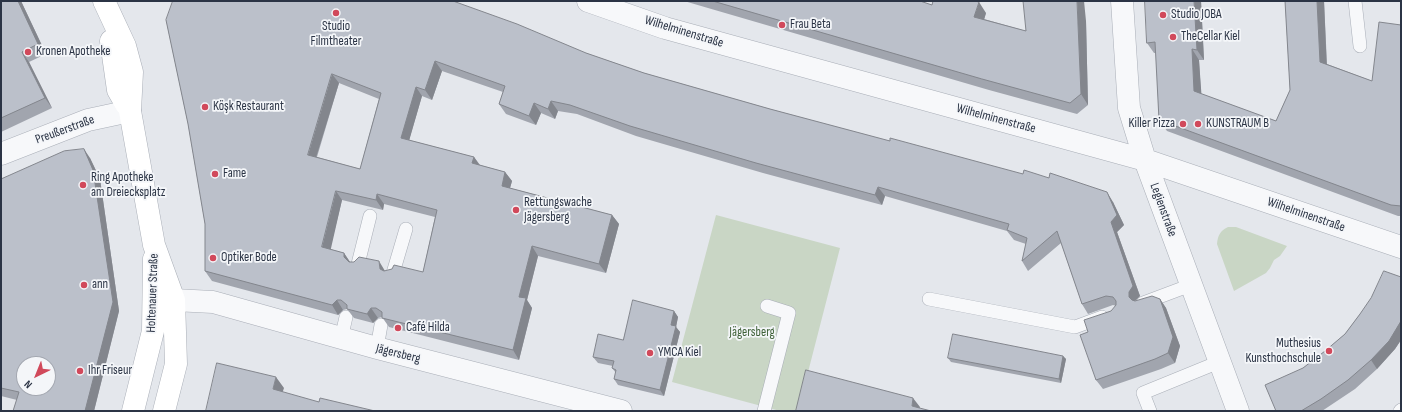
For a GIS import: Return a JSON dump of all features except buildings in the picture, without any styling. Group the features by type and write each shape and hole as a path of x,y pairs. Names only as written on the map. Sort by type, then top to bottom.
{"main road":[{"name":"Holtenauer Straße","path":"103,1 118,90 130,111 154,245 174,300 176,364 164,411"},
{"name":"Holtenauer Straße","path":"133,411 154,331 154,245"}],"street":[{"name":"Wilhelminenstraße","path":"588,1 665,28 1145,160 1401,247"},
{"name":"Legienstraße","path":"1122,1 1129,108 1145,160 1238,411"},
{"name":"Preußerstraße","path":"1,154 88,120 130,111"},
{"name":"Jägersberg","path":"174,300 213,302 341,339 621,411"}],"lane":[{"path":"1355,1 1360,46"},
{"path":"358,264 370,216"},
{"path":"393,273 406,229"},
{"path":"1143,303 1191,285"},
{"path":"930,298 1075,327 1115,313"},
{"path":"764,411 789,313 767,306"},
{"path":"341,339 346,317"},
{"path":"377,348 381,325"},
{"path":"1150,411 1143,393 1219,362"}],"green space":[{"name":"Jägersberg","path":"716,215 840,248 798,411 780,411 672,382"},
{"path":"1228,227 1236,227 1287,246 1280,256 1274,260 1266,273 1234,291 1217,244 1220,234"}],"place":[{"name":"Studio Filmtheater","path":"336,13"},
{"name":"Studio JOBA","path":"1163,15"},
{"name":"Frau Beta","path":"782,25"},
{"name":"TheCellar Kiel","path":"1173,37"},
{"name":"Kronen Apotheke","path":"28,52"},
{"name":"Köşk Restaurant","path":"205,107"},
{"name":"Killer Pizza","path":"1183,124"},
{"name":"KUNSTRAUM B","path":"1198,124"},
{"name":"Fame","path":"215,174"},
{"name":"Ring Apotheke am Dreiecksplatz","path":"83,185"},
{"name":"Rettungswache Jägersberg","path":"516,210"},
{"name":"Optiker Bode","path":"213,258"},
{"name":"ann","path":"84,285"},
{"name":"Café Hilda","path":"398,328"},
{"name":"Muthesius Kunsthochschule","path":"1329,351"},
{"name":"YMCA Kiel","path":"650,353"},
{"name":"Ihr Friseur","path":"80,371"}]}
